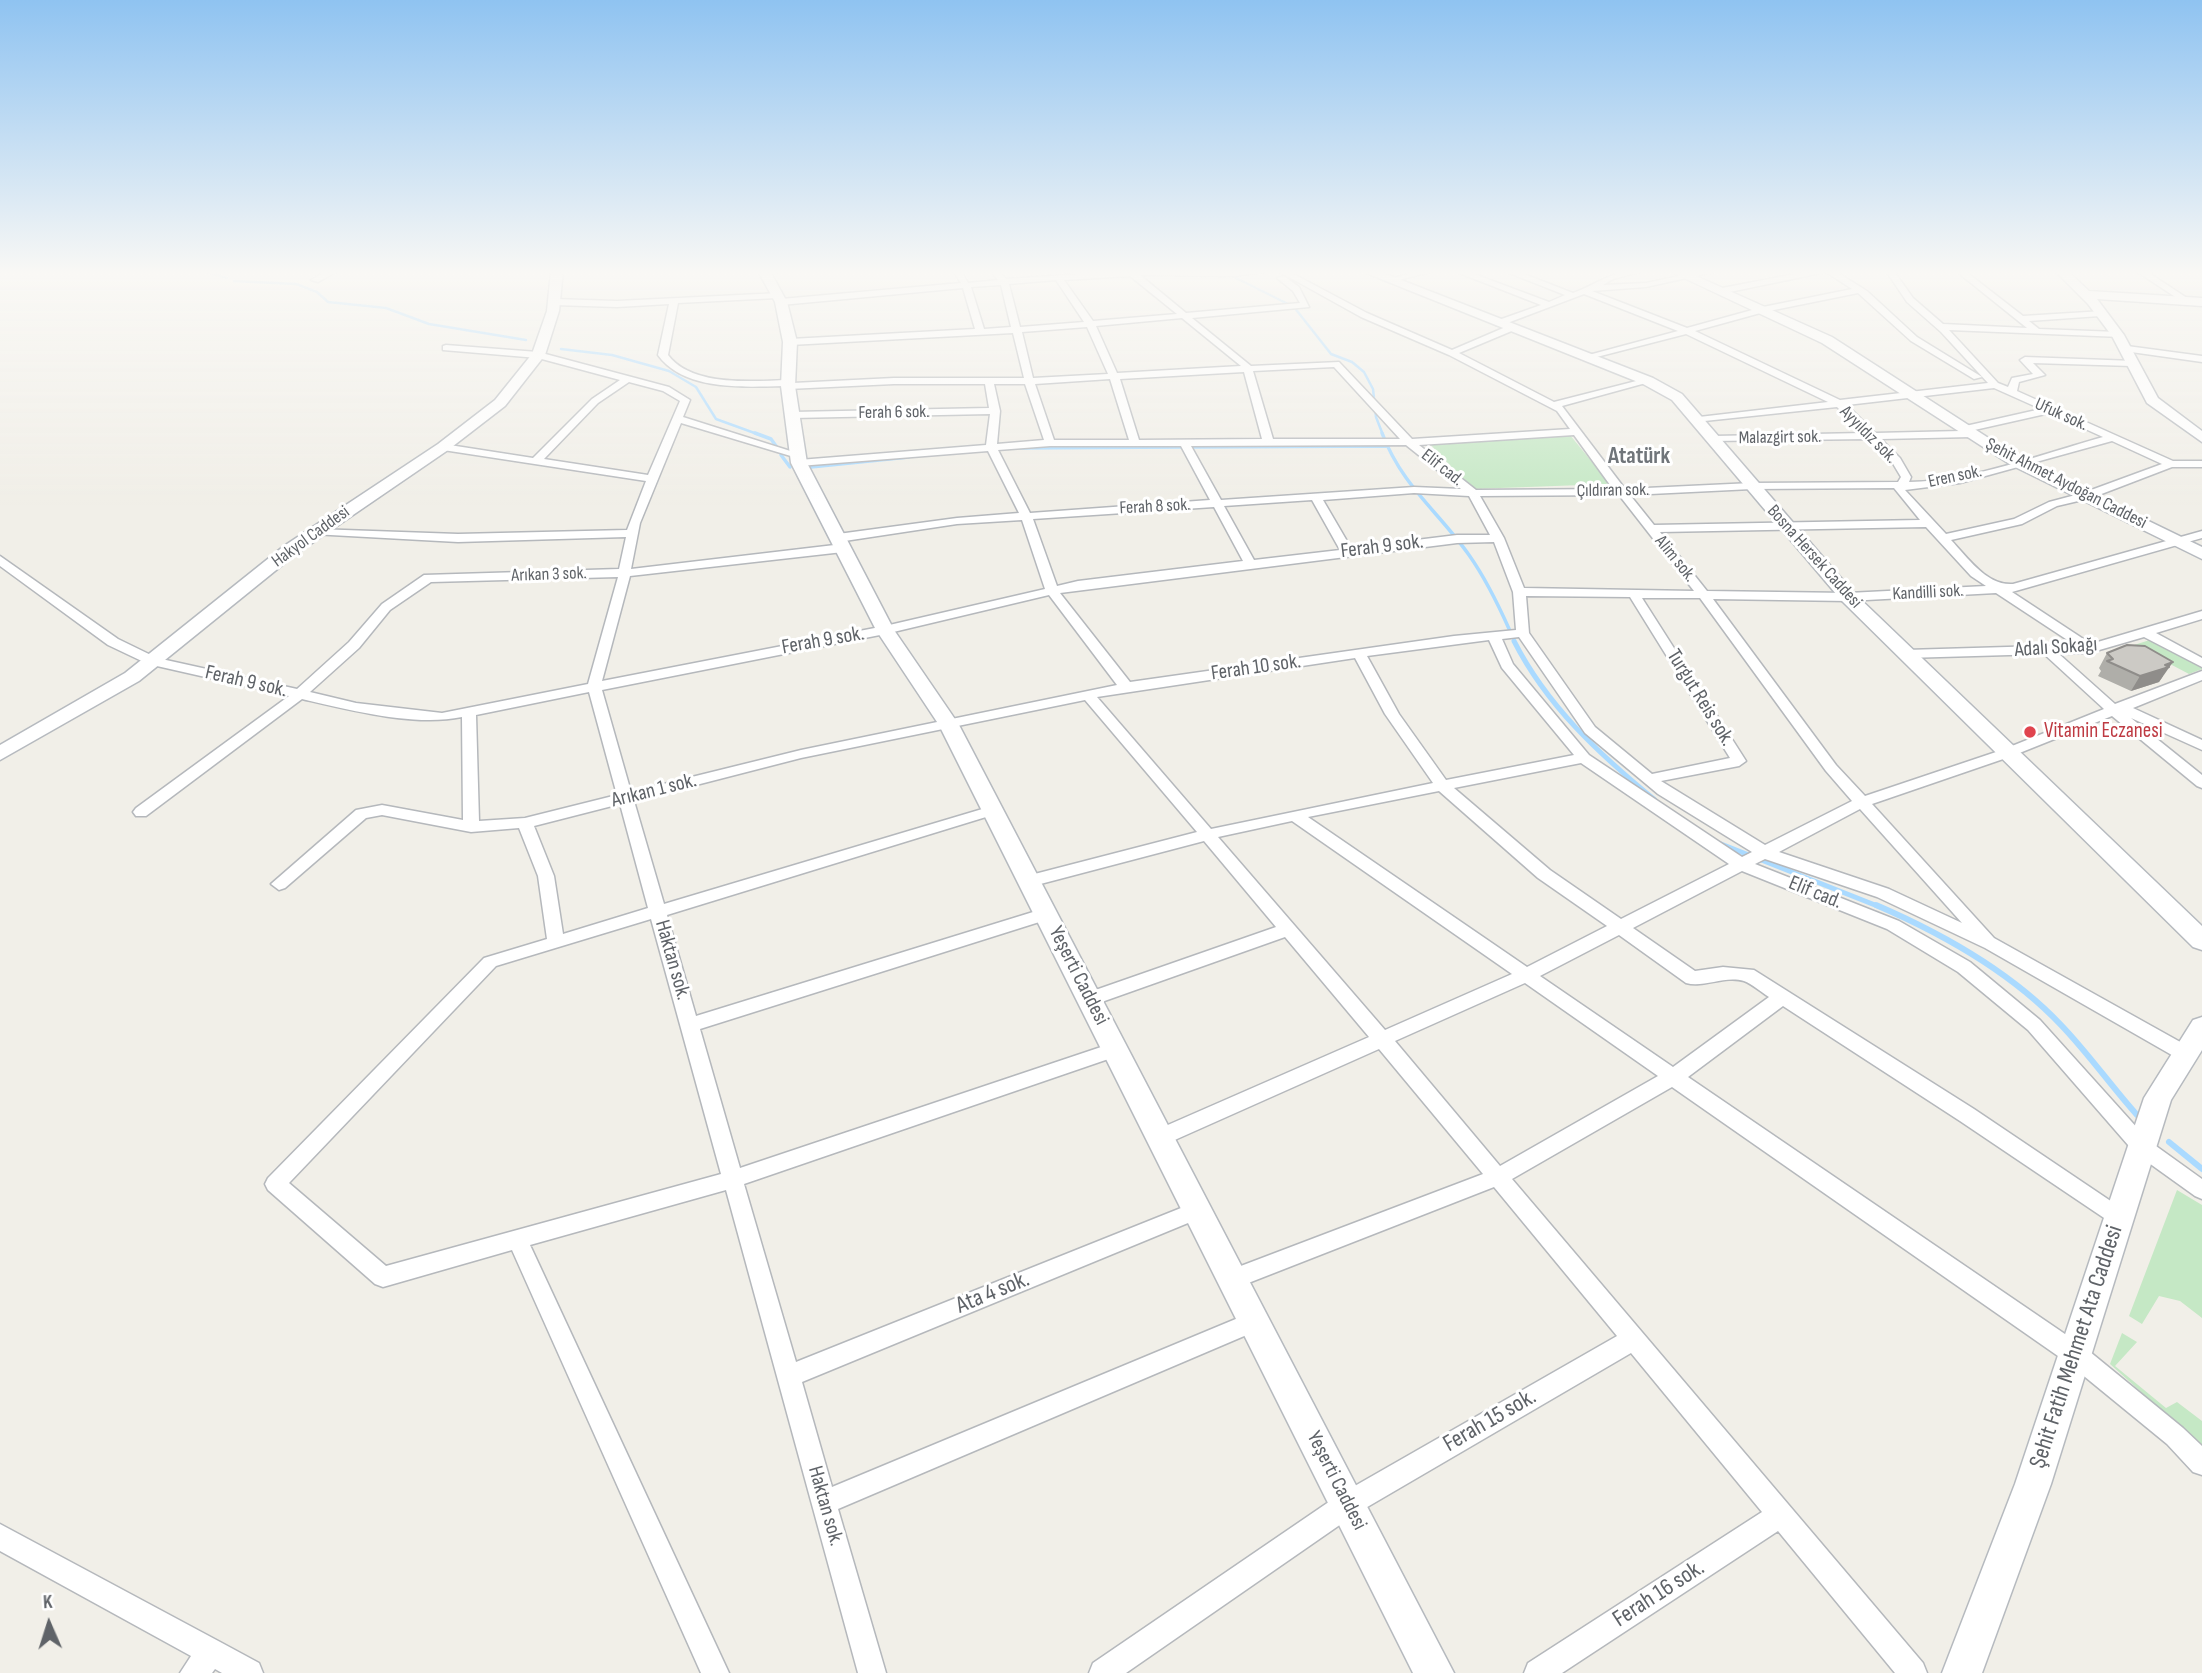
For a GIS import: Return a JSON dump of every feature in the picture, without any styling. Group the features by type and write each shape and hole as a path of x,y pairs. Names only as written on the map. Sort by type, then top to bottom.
{"street":[{"path":"460,349 538,355 666,388 685,400 632,533 594,686"},
{"name":"Hakyol Caddesi","path":"0,754 132,677 316,531 443,447 500,403 540,349"},
{"path":"664,349 663,355 669,364 717,382 788,384 1029,381 1247,367"},
{"name":"Yeşerti Caddesi","path":"790,349 788,384 798,459 885,630 950,724 1434,1673"},
{"path":"1021,349 1050,443"},
{"path":"1102,349 1114,376 1135,443"},
{"path":"1225,349 1247,367 1269,444"},
{"name":"Alim sok.","path":"1443,349 1561,409 1622,492 1703,594 1831,768 1991,944"},
{"path":"1452,353 1459,349"},
{"name":"Bosna Hersek Caddesi","path":"1566,349 1648,382 1677,397 1848,597 2202,941"},
{"path":"1588,358 1620,349"},
{"name":"Ayyıldız sok.","path":"1724,349 1840,404 1896,460 1906,477 1899,490 1975,573 2089,649"},
{"name":"Şehit Ahmet Aydoğan Caddesi","path":"1841,349 2016,462 2202,554"},
{"path":"1931,349 1975,376 1993,382"},
{"name":"Ufuk sok.","path":"1962,349 1993,382 2011,392 2171,464 2202,464"},
{"path":"2127,349 2152,400 2202,438"},
{"path":"2128,349 2202,359"},
{"path":"2011,392 2015,380 2040,375 2025,360 2132,363"},
{"name":"Elif cad.","path":"1247,367 1336,364 1409,442 1474,493 1498,538 1519,592"},
{"path":"536,461 595,401 629,378"},
{"path":"989,381 995,411 991,447 1026,515 1052,591 1126,687"},
{"path":"1552,405 1648,382"},
{"path":"1699,420 1916,396 1993,382"},
{"name":"Malazgirt sok.","path":"1714,439 1969,432 2052,410"},
{"name":"Ferah 6 sok.","path":"792,415 995,411"},
{"path":"678,419 798,459 1050,443 1409,442 1576,432"},
{"name":"Eren sok.","path":"1752,486 1928,485 1960,480 2016,462 2112,438"},
{"path":"1185,444 1250,562"},
{"path":"443,447 653,479"},
{"path":"1945,538 2018,522 2053,503 2087,496 2171,464"},
{"name":"Çıldıran sok.","path":"1474,493 1622,492 1752,486"},
{"name":"Ferah 8 sok.","path":"841,543 957,521 1026,515 1414,490 1474,493"},
{"path":"1316,497 1347,551"},
{"path":"1651,529 1930,523"},
{"path":"316,531 458,538 632,533"},
{"name":"Kandilli sok.","path":"1519,592 1848,597 2014,588 2202,534"},
{"name":"Ferah 9 sok.","path":"0,560 113,642 153,661 356,707 442,717 885,630 1052,591 1250,562 1457,539 1498,538"},
{"name":"Arıkan 3 sok.","path":"141,812 300,694 354,645 386,607 428,578 624,573 841,543"},
{"path":"1519,592 1523,634"},
{"name":"Turgut Reis sok.","path":"1633,593 1739,761 1649,779"},
{"name":"Adalı Sokağı","path":"1906,654 2089,649 2202,615"},
{"path":"2147,633 2202,663"},
{"name":"Elif cad.","path":"1523,634 1590,730 1663,791 1766,853 1883,893 2193,1040"},
{"name":"Ferah 10 sok.","path":"950,724 1126,687 1359,653 1523,634"},
{"name":"Elif cad.","path":"1494,636 1507,665 1584,758 1742,865 1893,925 1964,967 2034,1025 2143,1147 2202,1190"},
{"path":"2048,651 2199,777"},
{"path":"1359,653 1392,714 1443,786 1544,874 1692,978 1723,973 1748,975 1967,1115 2120,1218"},
{"path":"1161,1138 1525,976 1862,802 2007,753 2202,675"},
{"name":"Haktan sok.","path":"594,686 872,1673"},
{"path":"1088,695 1382,1039 1913,1673"},
{"path":"2117,709 2202,746"},
{"path":"469,711 471,827"},
{"name":"Arıkan 1 sok.","path":"279,884 361,814 370,811 382,810 471,827 525,823 801,754 950,724"},
{"path":"1029,881 1207,834 1584,758"},
{"path":"993,810 490,962 275,1184 383,1277 733,1179 1116,1049"},
{"path":"1294,815 2076,1355 2175,1436 2202,1463"},
{"path":"525,823 546,876 556,941"},
{"path":"690,1025 1046,914"},
{"path":"1090,999 1288,929"},
{"path":"1233,1279 1498,1177 1672,1077 1782,997"},
{"name":"Şehit Fatih Mehmet Ata Caddesi","path":"1962,1673 2001,1572 2076,1355 2158,1098 2193,1040"},
{"name":"Ata 4 sok.","path":"788,1376 1198,1210"},
{"path":"517,1239 715,1673"},
{"path":"824,1503 1255,1321"},
{"name":"Ferah 15 sok.","path":"1103,1673 1348,1504 1633,1339"},
{"name":"Ferah 16 sok.","path":"1538,1673 1780,1515"},
{"path":"0,1537 249,1673"},
{"path":"194,1673 213,1652"}],"green space":[{"path":"1570,435 1610,484 1472,489 1430,444"},
{"path":"2153,639 2202,669 2189,674 2134,645"},
{"path":"2177,1190 2202,1205 2202,1318 2180,1301 2159,1296 2142,1324 2129,1316"},
{"path":"2122,1333 2137,1342 2115,1366 2166,1408 2177,1402 2202,1421 2202,1447 2110,1364"}],"building":[{"path":"2127,645 2145,646 2173,662 2165,665 2169,667 2140,676 2107,661 2113,659 2107,653"}],"waterway":[{"path":"562,349 612,355 669,371 696,387 716,419 760,435"},
{"path":"1327,349 1331,354 1352,362 1364,372 1373,389 1376,417 1383,435"},
{"path":"755,433 771,439 776,446"},
{"path":"1382,433 1390,452 1410,483 1475,564 1510,631"},
{"path":"1192,447 1387,446"},
{"path":"1020,448 1182,447"},
{"path":"781,455 790,467"},
{"path":"811,467 909,457"},
{"path":"1514,641 1527,665 1558,708 1594,747 1655,800"},
{"path":"1721,844 1880,907"},
{"path":"1876,905 1975,956 2021,988 2071,1036 2137,1115"},
{"path":"2169,1142 2202,1169"}],"place":[{"name":"Vitamin Eczanesi","path":"2030,732"}],"district":[{"name":"Atatürk","path":"1639,457"}]}
